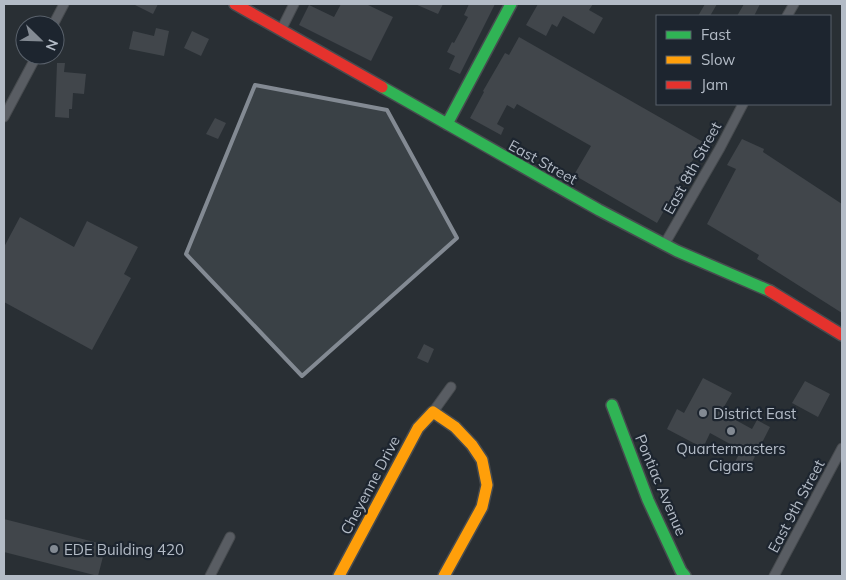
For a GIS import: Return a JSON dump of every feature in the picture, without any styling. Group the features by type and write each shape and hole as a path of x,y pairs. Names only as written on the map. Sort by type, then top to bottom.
{"main road":[{"name":"East Street","path":"235,4 599,210 664,245 774,293 842,335"},
{"path":"447,124 511,4"},
{"name":"Pontiac Avenue","path":"612,405 648,500 685,576"},
{"path":"433,412 455,427 472,444 482,460 487,485 482,507 444,576"},
{"name":"Cheyenne Drive","path":"340,576 418,428 433,412"}],"street":[{"path":"281,30 294,4"},
{"path":"4,117 32,65"},
{"name":"East 8th Street","path":"664,245 742,105"},
{"name":"Cheyenne Drive","path":"433,412 451,388"},
{"name":"East 9th Street","path":"774,576 842,448"},
{"path":"210,576 230,537"}],"highlighted area":[{"path":"255,85 387,110 457,238 302,376 186,254"}],"building":[{"path":"133,4 158,4 153,14"},
{"path":"341,4 366,4 393,17 371,61 299,25 309,5 334,17"},
{"path":"415,4 443,4 438,14"},
{"path":"469,4 495,4 460,74 449,69 455,56 447,52 468,17 464,15"},
{"path":"538,4 593,4 589,10 603,18 594,34 563,16 557,27 552,24 546,36 526,25"},
{"path":"705,4 717,4 711,15 699,15"},
{"path":"744,4 760,4 754,15 738,15"},
{"path":"156,28 169,31 164,56 129,49 133,31 154,36"},
{"path":"192,31 209,39 201,56 184,48"},
{"path":"519,37 703,142 657,223 574,175 591,146 517,104 514,109 507,105 497,124 504,128 501,135 470,118 505,53 509,55"},
{"path":"57,65 65,65 64,72 86,74 84,94 73,93 72,109 69,109 69,118 55,117"},
{"path":"215,118 226,123 218,139 206,134"},
{"path":"742,139 764,149 763,152 842,204 842,313 757,259 759,255 707,224 736,169 727,165"},
{"path":"20,217 74,247 87,221 138,247 124,274 131,278 92,350 4,302 4,247"},
{"path":"424,344 434,349 428,363 417,358"},
{"path":"703,378 732,393 721,412 752,429 757,420 770,427 748,470 735,462 741,450 710,433 703,448 667,429 677,409 684,413"},
{"path":"805,381 830,394 818,417 792,403"},
{"name":"EDE Building 420","path":"4,519 106,545 98,576 4,552"}],"traffic: fast":[{"path":"447,124 511,4"},
{"path":"382,87 599,210 677,251 770,291"},
{"path":"612,405 648,500 685,576"}],"traffic: slow":[{"path":"339,576 418,428 433,412 455,427 472,445 482,460 487,485 482,507 444,576"}],"traffic: jam":[{"path":"235,4 382,87"},
{"path":"770,291 842,335"}],"place":[{"name":"District East","path":"703,413"},
{"name":"Quartermasters Cigars","path":"731,431"},
{"name":"EDE Building 420","path":"54,549"}]}
